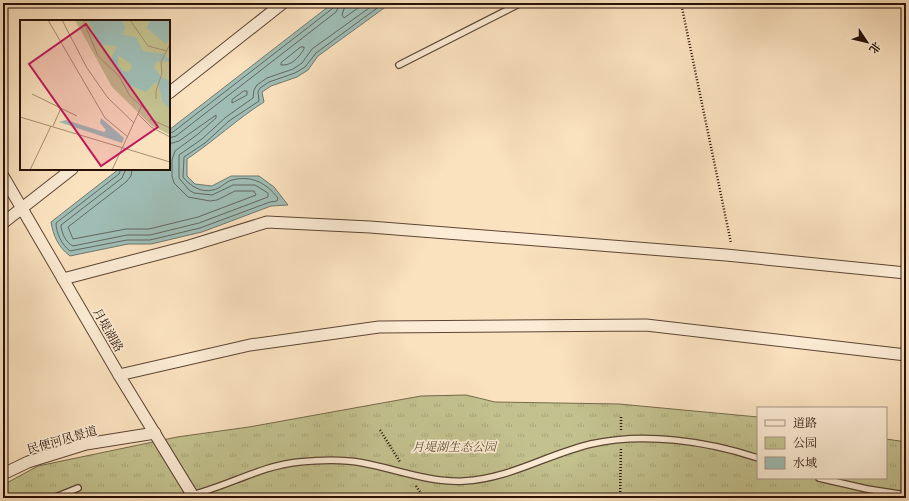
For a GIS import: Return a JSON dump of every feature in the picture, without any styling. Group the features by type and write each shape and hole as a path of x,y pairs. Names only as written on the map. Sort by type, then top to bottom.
{"street":[{"path":"170,92 283,3"},
{"path":"3,223 71,170"},
{"name":"月堤湖路","path":"3,176 119,375 192,496"},
{"path":"63,279 189,246 267,222 370,227 734,255 906,273"},
{"path":"119,375 250,345 379,327 646,325 906,355"},
{"name":"民便河风景道","path":"3,474 28,462 86,444 155,433"}],"lane":[{"path":"399,65 514,5 521,3"},
{"path":"178,498 192,496 267,468 299,462 362,462 438,479 463,481 508,472 591,444 621,440 667,440 695,443 757,458"},
{"path":"823,479 867,489 906,495"},
{"path":"53,498 78,488"}],"path":[{"path":"681,3 734,255"},
{"path":"620,498 621,415"}],"green space":[{"name":"月堤湖生态公园","path":"466,395 495,402 619,404 757,417 757,479 887,479 887,439 906,442 906,498 3,498 3,485 38,466 177,437 249,427 421,396"}],"water":[{"path":"333,3 391,3 318,56 308,70 297,77 271,86 262,92 264,102 187,159 187,176 195,184 212,186 231,176 259,176 274,187 288,205 271,206 202,232 151,244 128,244 70,256 59,245 53,232 51,222 118,170 170,170 170,129"}]}
